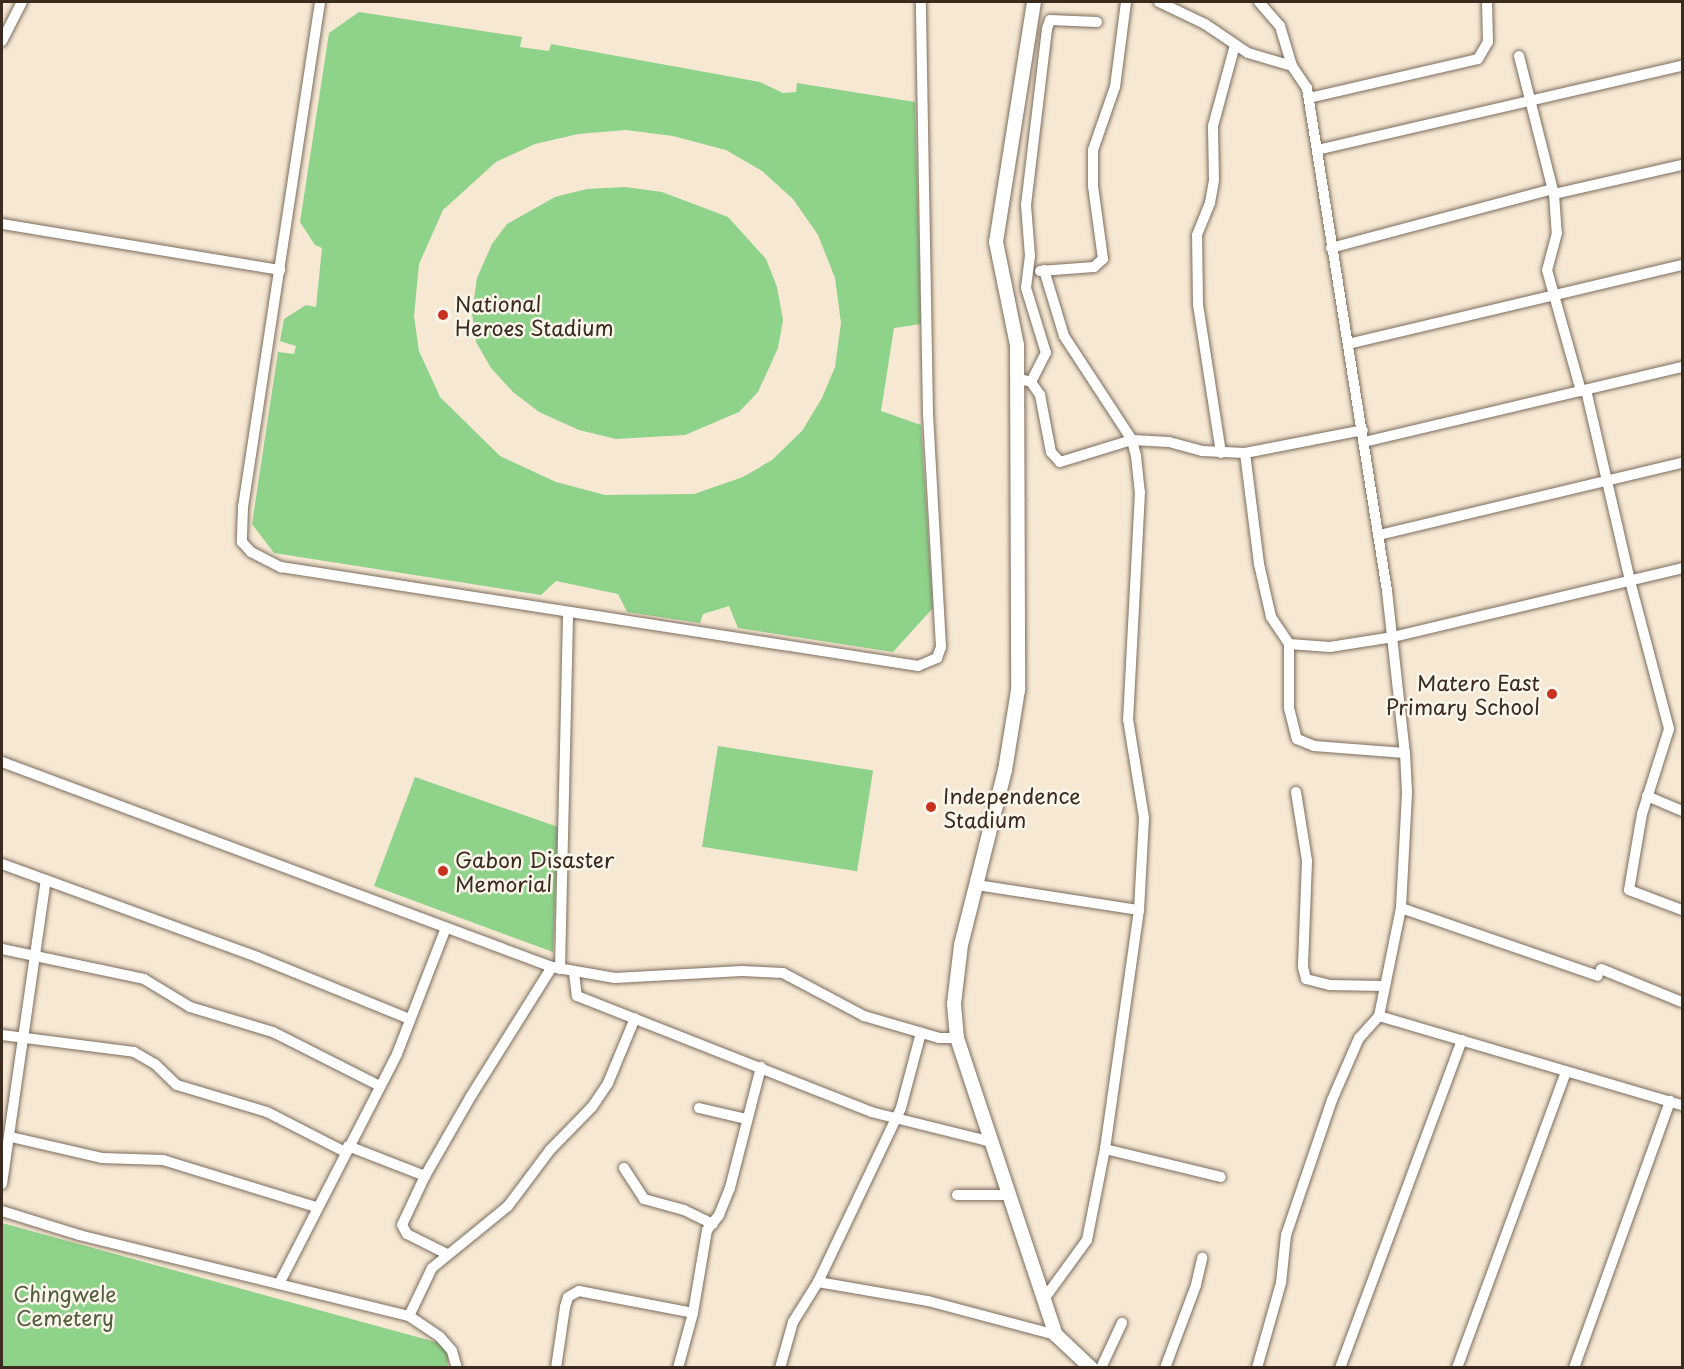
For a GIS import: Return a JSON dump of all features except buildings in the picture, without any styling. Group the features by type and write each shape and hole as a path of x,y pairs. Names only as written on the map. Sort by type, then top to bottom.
{"street":[{"path":"2,41 22,2"},
{"path":"320,2 243,507 241,531 247,547 264,561 281,567 918,666 937,658 940,627 928,414 921,2"},
{"path":"1034,2 996,242 1025,380 1018,690 1012,740 958,968 954,1004 957,1038 1056,1335 1091,1368"},
{"path":"1030,273 1094,267 1103,260 1093,186 1093,150 1115,87 1126,2"},
{"path":"1159,2 1205,24 1235,45 1262,58 1292,66"},
{"path":"1257,1368 1281,1282 1286,1235 1332,1100 1359,1038 1379,1017 1401,908 1407,793 1393,637 1379,535 1331,248 1309,98 1302,79 1292,66 1280,26 1259,2"},
{"path":"1309,98 1478,59 1488,42 1487,2"},
{"path":"1025,380 1046,353 1029,300 1030,273 1026,205 1048,24 1050,20 1097,22"},
{"path":"1221,453 1198,304 1197,235 1210,203 1214,180 1213,126 1235,45"},
{"path":"1519,56 1553,192 1557,232 1547,270 1584,390 1630,581 1669,729 1647,796 1629,890 1683,910"},
{"path":"1317,150 1532,103 1683,66"},
{"path":"1331,248 1553,192 1683,165"},
{"path":"2,224 280,270"},
{"path":"1348,344 1683,265"},
{"path":"1044,270 1064,336 1132,440 1140,492 1128,719 1144,818 1139,910 1105,1149 1087,1240 1044,1299"},
{"path":"1364,442 1683,367"},
{"path":"1025,380 1046,411 1056,461 1132,440 1221,453 1245,453 1363,430"},
{"path":"1245,453 1259,564 1271,617 1288,644 1289,708 1297,740 1314,746 1405,753"},
{"path":"1379,535 1683,463"},
{"path":"1288,644 1330,647 1393,637 1683,568"},
{"path":"447,1254 404,1231 402,1225 425,1176 556,968 568,612"},
{"path":"2,762 445,930 556,968 574,973 615,978 783,973 803,981 855,1013 921,1033 957,1038"},
{"path":"1296,792 1307,861 1302,968 1306,979 1330,985 1384,986"},
{"path":"1647,796 1683,811"},
{"path":"2,864 257,957 410,1019"},
{"path":"2,1184 11,1137 7,1121 24,1039 46,880"},
{"path":"977,885 1139,910"},
{"path":"1401,908 1683,1002"},
{"path":"280,1282 316,1207 380,1086 410,1019 445,930"},
{"path":"2,949 144,979 198,1010 273,1032 310,1048 380,1086"},
{"path":"574,973 577,996 894,1120 992,1143"},
{"path":"1379,1017 1683,1105"},
{"path":"409,1316 432,1269 447,1254 508,1206 550,1150 592,1107 608,1083 635,1018"},
{"path":"780,1368 793,1322 818,1282 894,1120 921,1033"},
{"path":"2,1035 134,1052 155,1064 177,1085 267,1112 346,1149 425,1176"},
{"path":"1340,1368 1462,1040"},
{"path":"678,1368 693,1313 707,1230 713,1224 730,1188 760,1067"},
{"path":"1457,1368 1566,1071"},
{"path":"1574,1368 1670,1101"},
{"path":"699,1108 746,1119"},
{"path":"11,1137 102,1158 163,1160 316,1207"},
{"path":"1105,1149 1221,1177"},
{"path":"624,1168 644,1198 684,1210 713,1224"},
{"path":"957,1196 1009,1195"},
{"path":"2,1211 79,1234 280,1282 409,1316 441,1337 452,1352 457,1367 469,1368"},
{"path":"1165,1368 1196,1285 1202,1258"},
{"path":"818,1282 928,1301 1056,1335"},
{"path":"556,1368 565,1307 568,1297 579,1291 693,1313"},
{"path":"1101,1368 1122,1323"}],"green space":[{"path":"359,12 522,37 520,47 549,51 551,44 760,82 783,93 796,92 797,83 915,102 921,324 894,328 881,411 921,425 933,608 893,652 738,628 729,606 703,614 700,623 627,612 618,594 556,581 541,595 274,553 252,524 278,352 294,354 296,346 280,341 284,319 306,305 316,307 322,248 315,245 300,222 329,33","holes":["626,130 673,136 726,150 762,171 793,199 818,235 835,278 841,323 835,367 822,398 802,431 772,460 743,477 694,494 605,495 556,482 500,456 440,397 419,351 414,316 419,264 443,210 496,162 535,144 578,134"]},
{"path":"625,187 662,192 728,217 766,259 777,287 783,320 778,348 758,392 739,412 685,435 616,439 579,430 539,412 513,392 491,368 476,342 472,313 477,278 492,244 507,224 555,197 587,189"},
{"path":"718,746 873,771 857,871 702,847"},
{"path":"415,777 558,827 553,952 374,886"},
{"name":"Chingwele Cemetery","path":"2,1223 450,1346 447,1367 2,1367"}],"place":[{"name":"National Heroes Stadium","path":"443,315"},
{"name":"Matero East Primary School","path":"1552,694"},
{"name":"Independence Stadium","path":"931,807"},
{"name":"Gabon Disaster Memorial","path":"443,871"}]}
